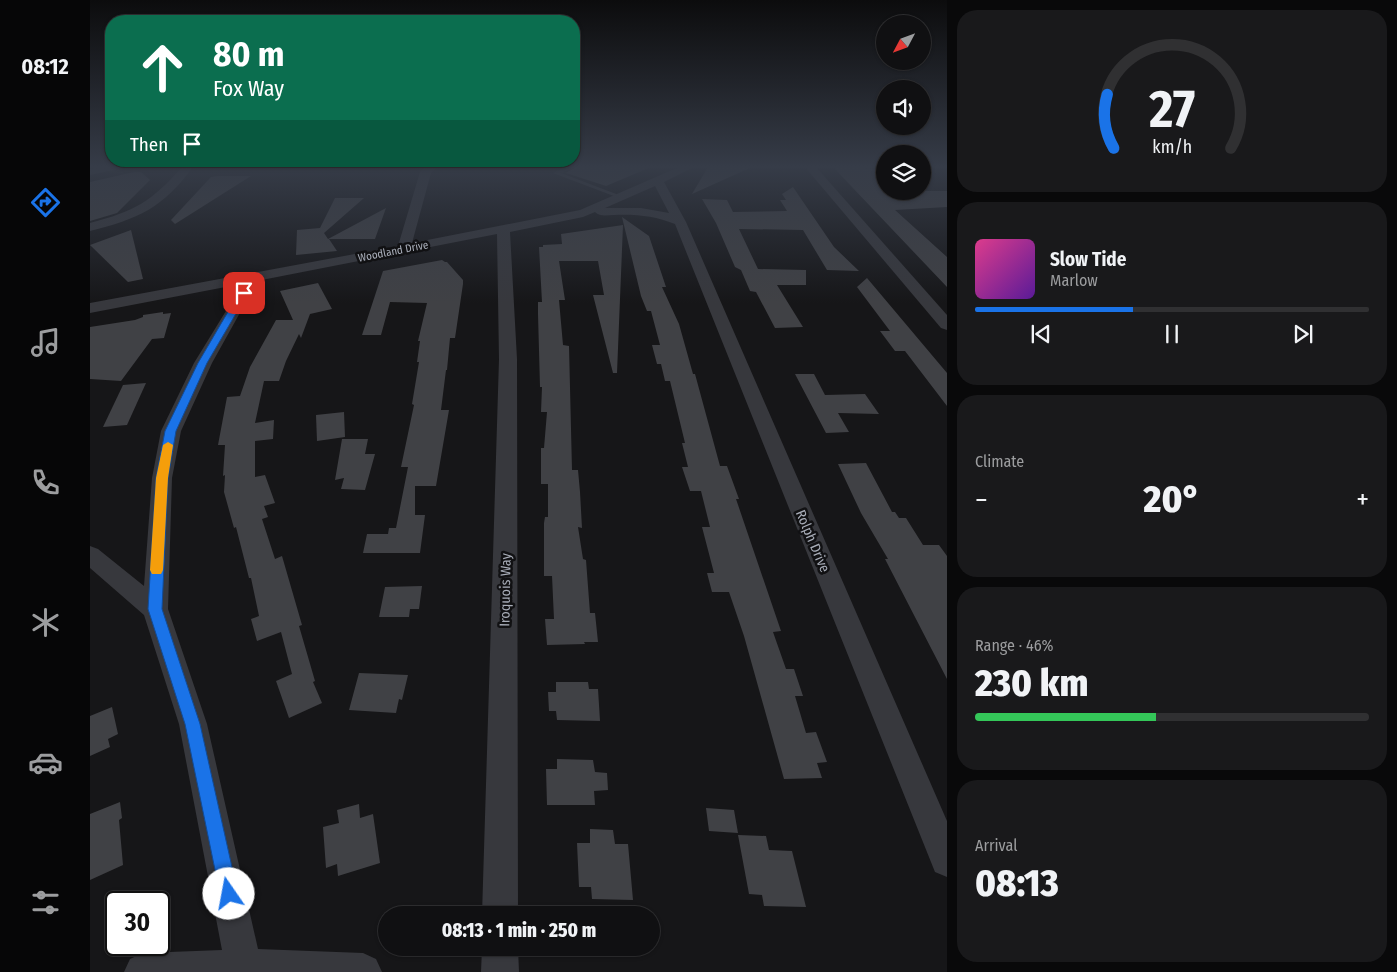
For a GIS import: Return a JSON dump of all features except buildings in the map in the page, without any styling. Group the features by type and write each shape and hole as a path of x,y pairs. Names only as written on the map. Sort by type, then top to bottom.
{"street":[{"path":"90,227 136,212"},
{"path":"404,249 414,212"},
{"path":"583,213 602,212"},
{"path":"648,212 669,217 680,222"},
{"name":"Rolph Drive","path":"675,212 947,860"},
{"path":"849,212 947,325"},
{"name":"Woodland Drive","path":"90,308 442,242 583,213"},
{"name":"Iroquois Way","path":"500,906 508,333 491,254 503,229"},
{"path":"442,242 491,254"},
{"path":"243,279 244,293 202,363 171,431 162,478 155,609 193,724 245,970"},
{"path":"90,555 155,609"},
{"path":"500,956 500,972"},
{"path":"143,972 245,970 363,972"}],"slow traffic":[{"path":"157,570 162,478 168,445"}],"route":[{"path":"229,894 193,724 155,609 162,478 171,431 202,363 244,293"}]}
